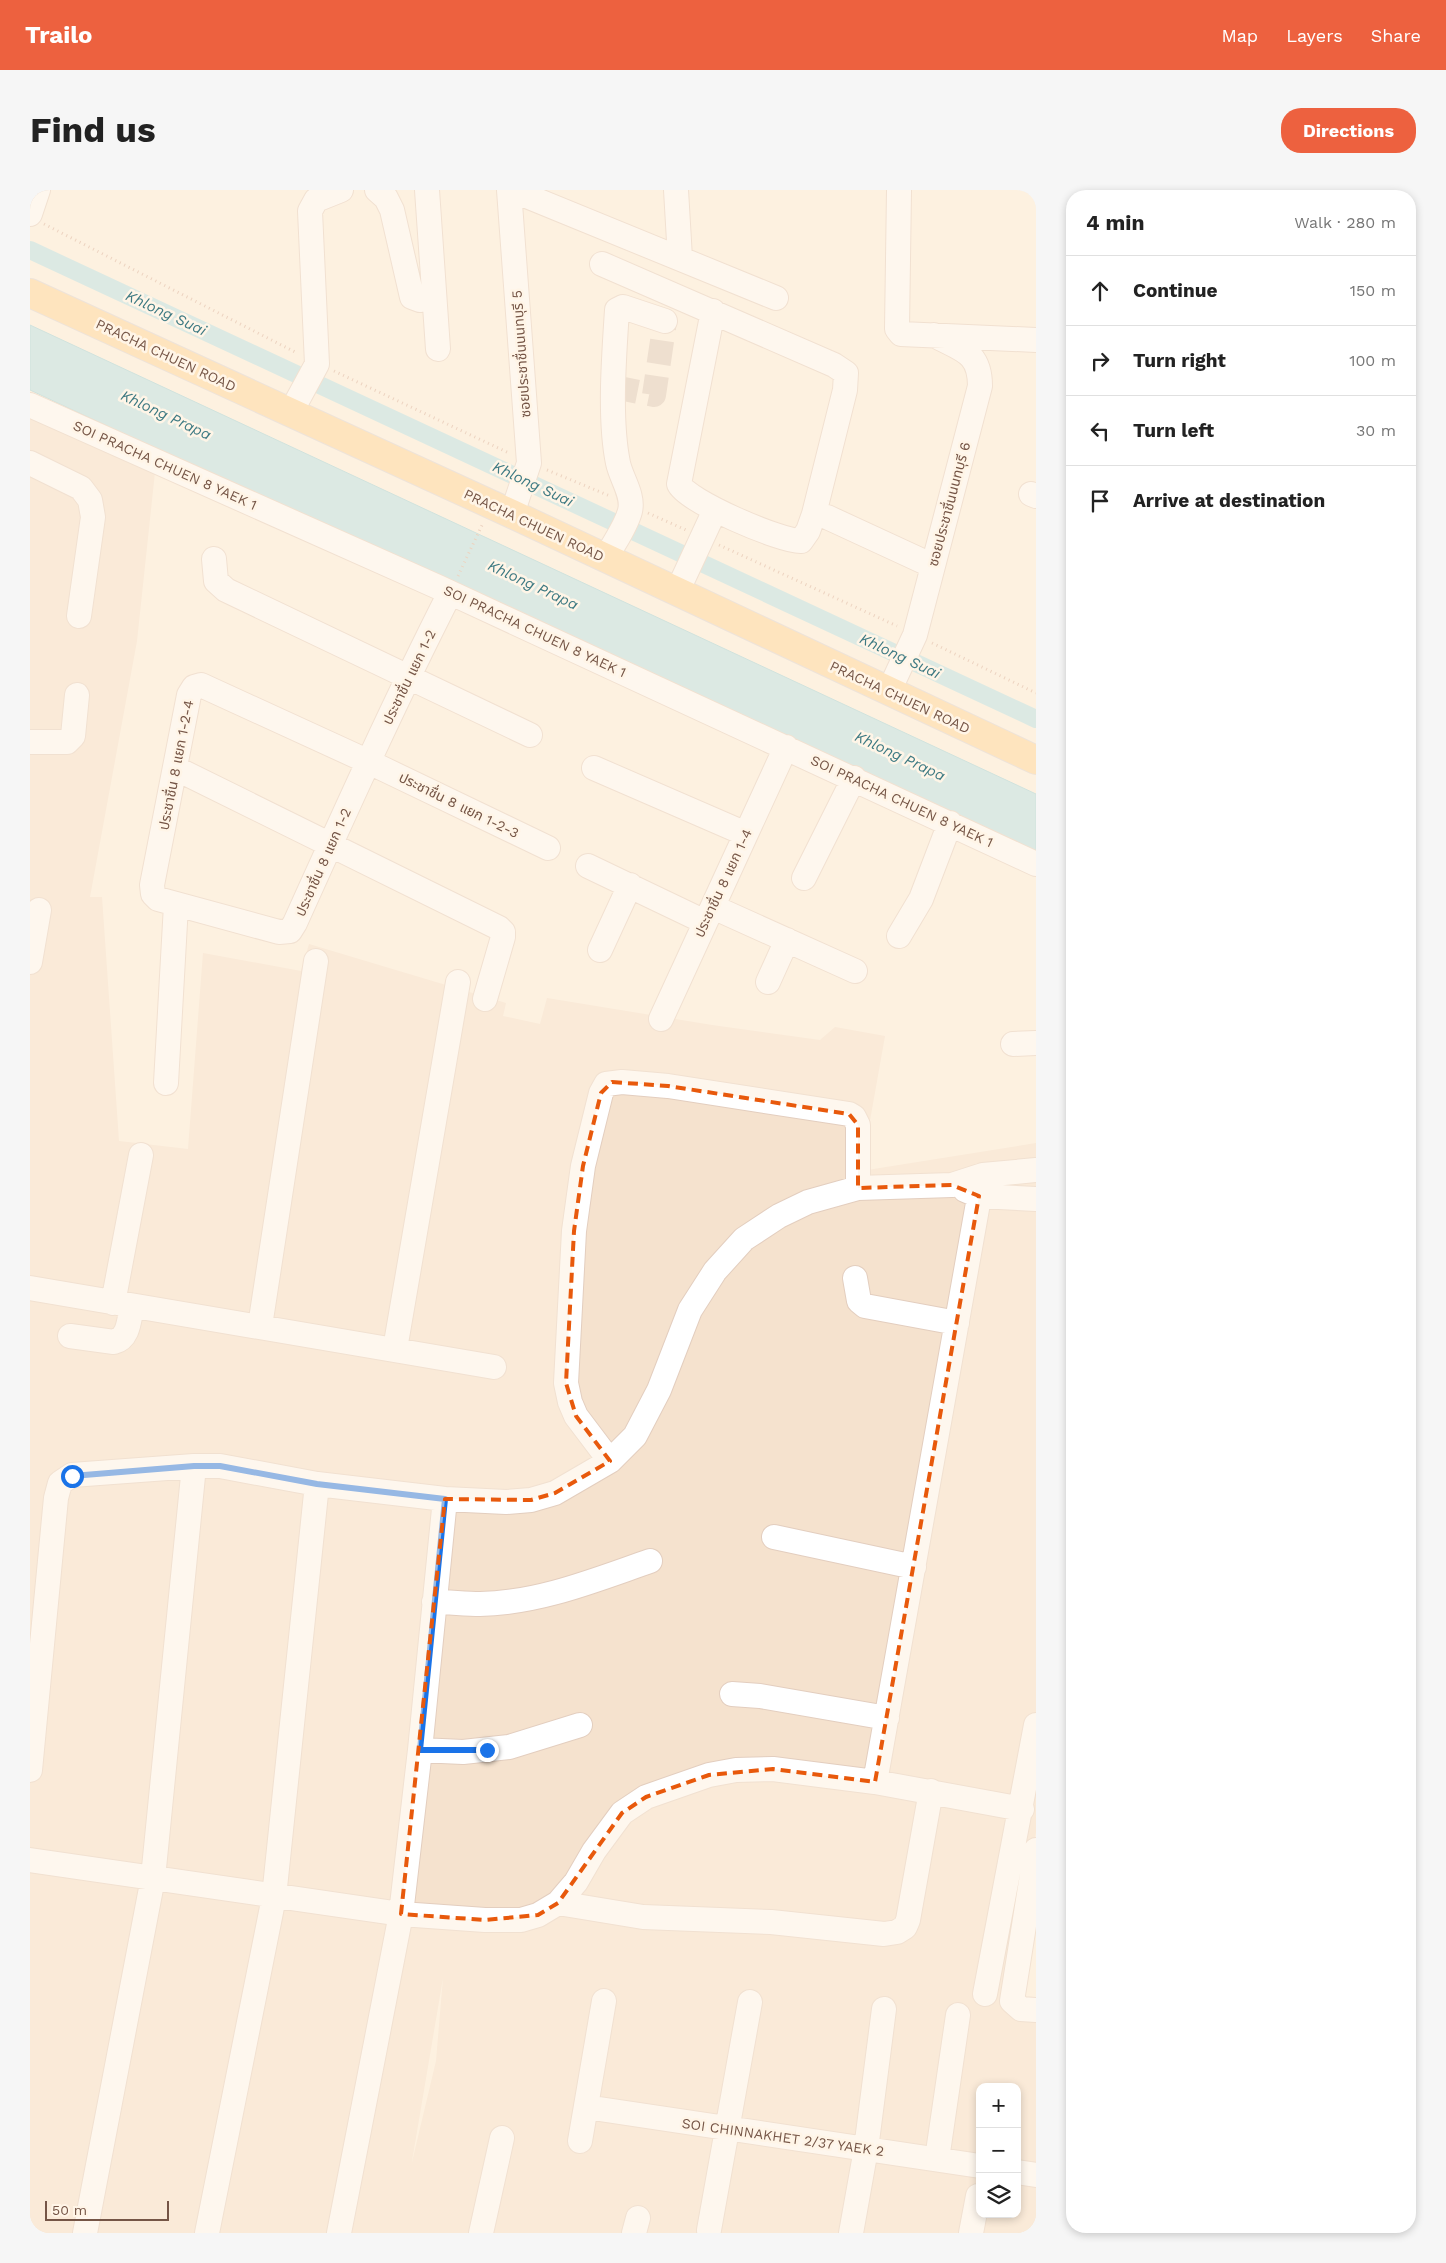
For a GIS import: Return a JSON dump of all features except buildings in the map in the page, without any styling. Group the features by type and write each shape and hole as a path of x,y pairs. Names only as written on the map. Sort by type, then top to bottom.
{"main road":[{"name":"PRACHA CHUEN ROAD","path":"30,293 295,403 520,493 610,549 893,680 1036,760"}],"street":[{"path":"30,214 38,190"},
{"path":"295,403 317,364 310,211 316,200 341,190"},
{"path":"377,190 386,198 392,210 412,297 420,300 434,297"},
{"path":"427,190 438,349"},
{"path":"511,190 776,298"},
{"name":"ซอยประชาชื่นนนทบุรี 5","path":"511,190 529,463 520,493"},
{"path":"676,190 680,258"},
{"path":"899,190 897,329 901,334 907,336 1036,340"},
{"path":"602,264 713,311 834,365 846,373 846,380 814,514 805,537 801,541 787,540 715,510 684,492 679,484 713,311"},
{"path":"610,549 629,513 629,497 617,462 614,403 617,310 623,307 665,322"},
{"name":"ซอยประชาชื่นนนทบุรี 6","path":"893,680 912,641 980,386 980,372 974,357 934,336"},
{"name":"SOI PRACHA CHUEN 8 YAEK 1","path":"30,405 453,587 786,747 1036,864"},
{"path":"30,463 81,488 90,500 93,517 79,616"},
{"path":"681,582 715,510"},
{"path":"827,516 933,566"},
{"path":"214,559 216,581 226,590 530,736"},
{"name":"ประชาชื่น แยก 1-2","path":"369,762 408,677 453,587"},
{"name":"ประชาชื่น 8 แยก 1-2-4","path":"152,885 189,695 194,687 201,685 369,762"},
{"path":"30,742 67,742 72,736 77,695"},
{"name":"ประชาชื่น 8 แยก 1-4","path":"661,1019 786,747"},
{"name":"ประชาชื่น 8 แยก 1-2","path":"152,885 155,897 176,905 280,932 290,931 369,762"},
{"name":"ประชาชื่น 8 แยก 1-2-3","path":"369,762 548,848"},
{"path":"175,768 503,932 501,946 485,999"},
{"path":"594,768 746,834"},
{"path":"804,878 854,778"},
{"path":"899,936 921,899 950,823"},
{"path":"588,866 630,886 787,940 855,971"},
{"path":"600,950 630,886"},
{"path":"166,1083 176,905"},
{"path":"30,962 39,910"},
{"path":"768,982 787,940"},
{"path":"260,1326 316,961"},
{"path":"395,1349 458,982"},
{"path":"1013,1044 1036,1043"},
{"path":"610,1461 576,1416 570,1402 566,1383 569,1306 582,1175 600,1093 606,1084 622,1082 668,1086 849,1114 854,1117 858,1125 858,1188"},
{"path":"70,1336 114,1342 120,1340 125,1335 123,1304 141,1155"},
{"path":"981,1186 1036,1170"},
{"path":"875,1782 981,1186"},
{"path":"30,1770 56,1498 60,1483 72,1476 194,1466 220,1466 317,1484 445,1499 506,1502 532,1500 555,1493 610,1461 635,1436 646,1419 690,1310 715,1271 744,1239 778,1216 808,1202 858,1188 981,1186 1036,1199"},
{"path":"855,1278 859,1301 865,1306 957,1323"},
{"path":"30,1288 494,1367"},
{"path":"85,2233 153,1878 194,1466"},
{"path":"207,2233 274,1897 317,1484"},
{"path":"339,2233 401,1914 420,1750 445,1499"},
{"path":"774,1537 914,1567"},
{"path":"434,1602 480,1604 518,1600 578,1586 650,1561"},
{"path":"732,1694 760,1696 887,1718"},
{"path":"420,1750 463,1752 509,1747 580,1725"},
{"path":"985,1994 1022,1808 1036,1725"},
{"path":"30,1860 401,1914 485,1920 521,1920 538,1915 558,1903 576,1882 594,1851 622,1813 646,1797 709,1775 736,1770 763,1769 875,1782 1022,1808"},
{"path":"558,1903 643,1917 771,1922 870,1933 897,1932 905,1927 908,1920 931,1792"},
{"path":"1036,1850 1012,2001 1021,2009 1036,2010"},
{"path":"580,2141 604,2000"},
{"path":"709,2230 750,2002"},
{"path":"851,2233 866,2149 884,2010"},
{"path":"937,2159 958,2015"},
{"name":"SOI CHINNAKHET 2/37 YAEK 2","path":"586,2107 727,2130 976,2165"},
{"path":"481,2233 502,2138"},
{"path":"1021,2173 1036,2175"},
{"path":"971,2233 976,2207"}],"path":[{"path":"453,587 480,532"}],"highlighted area":[{"path":"612,1082 668,1086 849,1114 858,1125 858,1188 952,1185 979,1196 875,1782 773,1769 709,1775 646,1797 622,1813 558,1903 538,1915 485,1920 401,1914 445,1499 531,1500 555,1493 610,1461 576,1416 566,1383 574,1231 583,1166 601,1093"}],"shaded area":[{"path":"30,411 155,472 137,641 90,897 102,897 119,1141 188,1149 203,953 301,971 309,944 506,1003 503,1016 540,1024 547,998 712,1025 820,1040 835,1027 885,1036 861,1171 1036,1143 1036,1832 1005,2010 1036,2013 1036,2233 30,2233","holes":["443,1978 436,2061 412,2162"]}],"water":[{"name":"Khlong Prapa","path":"30,325 1036,794 1036,859 30,390"}],"waterway":[{"name":"Khlong Suai","path":"30,250 1036,719"}],"tunnel":[{"path":"614,387 654,395 665,321"}],"route":[{"path":"72,1476 194,1466 220,1466 317,1484 445,1499 420,1750 463,1752 487,1750"}]}
